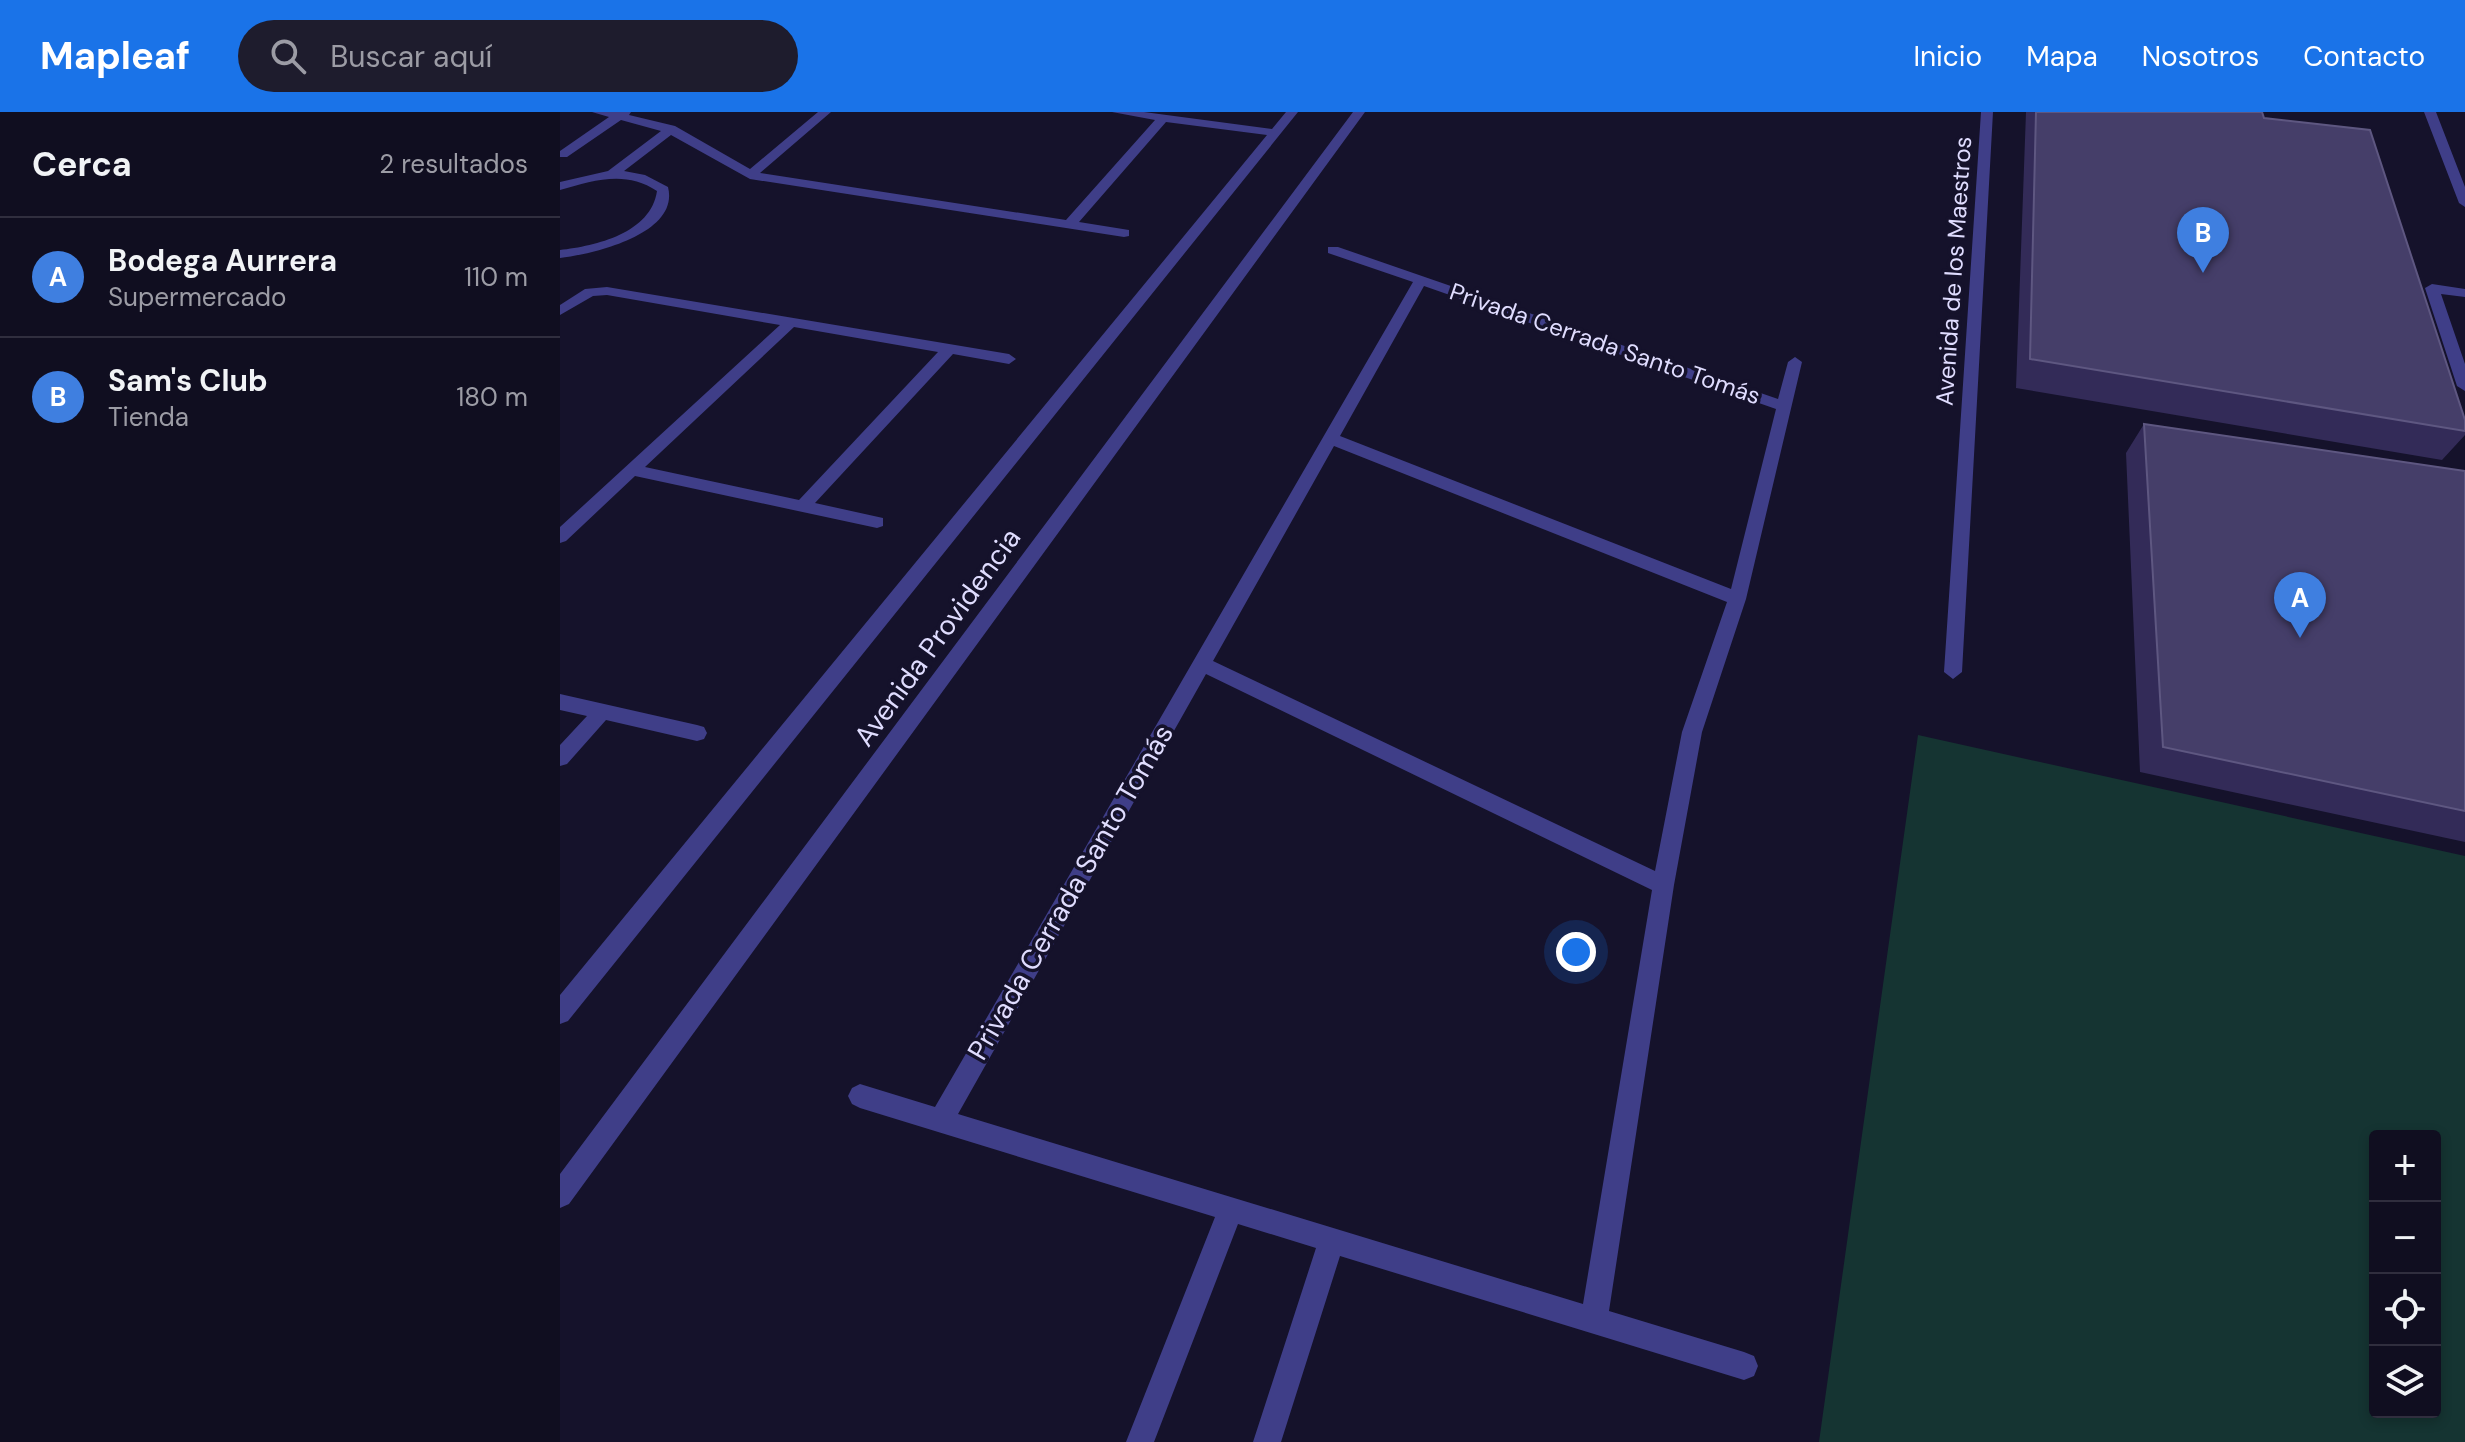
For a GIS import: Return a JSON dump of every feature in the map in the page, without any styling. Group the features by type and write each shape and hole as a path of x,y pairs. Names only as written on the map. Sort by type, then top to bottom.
{"street":[{"path":"598,112 623,114 671,129 708,145 750,175 1124,233"},
{"path":"750,175 825,112"},
{"path":"1118,112 1276,133"},
{"path":"560,1013 1292,112"},
{"name":"Avenida Providencia","path":"560,1195 1359,112"},
{"name":"Avenida de los Maestros","path":"1953,672 1965,434 1987,112"},
{"path":"2430,112 2465,203"},
{"path":"563,154 623,114"},
{"path":"1069,225 1163,118"},
{"path":"611,175 671,129"},
{"path":"560,186 611,175 635,176 664,190 665,202 656,216 632,233 606,245 560,254"},
{"name":"Privada Cerrada Santo Tomás","path":"1333,250 1784,406 1737,599 1692,732 1663,885 1594,1319"},
{"name":"Privada Cerrada Santo Tomás","path":"940,1121 1421,280"},
{"path":"2465,293 2432,288 2465,386"},
{"path":"560,311 590,292 607,291 1009,359"},
{"path":"560,537 790,323"},
{"path":"804,505 949,349"},
{"path":"1784,406 1795,362"},
{"path":"1331,439 1737,599"},
{"path":"633,470 877,522"},
{"path":"1201,663 1663,885"},
{"path":"560,702 697,733"},
{"path":"560,758 602,712"},
{"path":"860,1096 1331,1243 1744,1366"},
{"path":"1140,1442 1231,1210"},
{"path":"1267,1442 1331,1243"}],"green space":[{"path":"1918,735 2465,856 2465,1442 1819,1442"}],"building":[{"path":"2036,112 2262,112 2264,118 2370,130 2465,420 2465,431 2030,359"},
{"path":"2144,424 2465,471 2465,811 2163,747"}],"place":[{"name":"Sam's Club","path":"2203,273"},
{"name":"Bodega Aurrera","path":"2300,638"}]}
